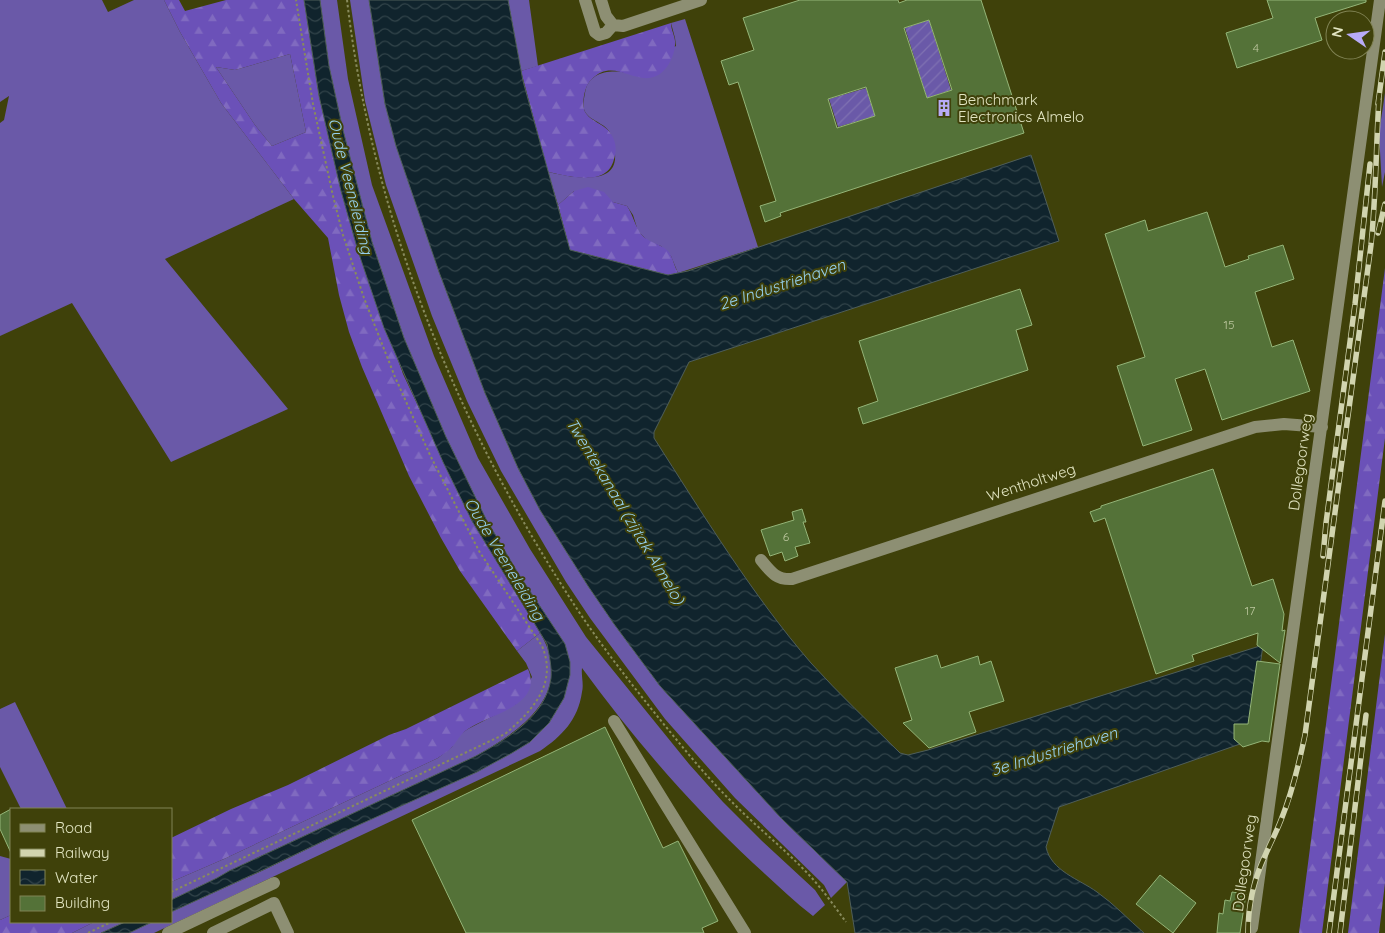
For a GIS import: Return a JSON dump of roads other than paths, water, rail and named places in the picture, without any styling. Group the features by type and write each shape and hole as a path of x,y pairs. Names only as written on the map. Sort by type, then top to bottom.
{"street":[{"path":"585,0 595,32 599,35 606,33 613,25"},
{"path":"601,0 606,16 613,25 623,26 701,0"},
{"name":"Dollegoorweg","path":"1252,928 1380,0"},
{"name":"Wentholtweg","path":"761,560 771,572 782,580 792,579 1255,427 1284,424 1322,427"},
{"path":"614,720 745,933"},
{"path":"168,933 274,883"},
{"path":"213,933 274,903 288,933"}],"water":[{"name":"Oude Veeneleiding","path":"304,0 320,0 329,66 343,130 372,242 404,338 446,437 486,519 518,573 565,644 570,662 570,675 564,698 549,723 530,742 512,753 477,772 172,912 172,900 476,756 500,742 533,715 548,692 551,678 551,665 547,644 472,521 443,462 384,328 358,251 341,191 319,96"},
{"path":"369,0 508,0 523,81 570,250 668,275 688,271 1031,155 1059,241 689,362 654,432 654,438 748,582 790,637 822,675 900,753 908,755 928,750 1263,645 1250,737 1243,743 1059,807 1046,847 1049,855 1067,874 1090,887 1144,933 855,933 847,882 781,818 660,686 588,586 540,510 518,468 485,393 439,272 396,146 385,104"},
{"path":"123,923 150,923 129,933 101,933"}],"railway":[{"path":"1378,104 1385,52"},
{"path":"1248,933 1250,904 1254,885 1289,799 1305,735 1371,245 1379,98"},
{"path":"1323,556 1355,304 1370,164"},
{"path":"1378,233 1385,204"},
{"path":"1329,933 1385,501"},
{"path":"1340,933 1366,715"}],"place":[{"name":"Benchmark Electronics Almelo","path":"944,108"}],"water label":[{"name":"2e Industriehaven","path":"782,284"},
{"name":"Twentekanaal (zijtak Almelo)","path":"626,511"},
{"name":"3e Industriehaven","path":"1054,751"}]}
